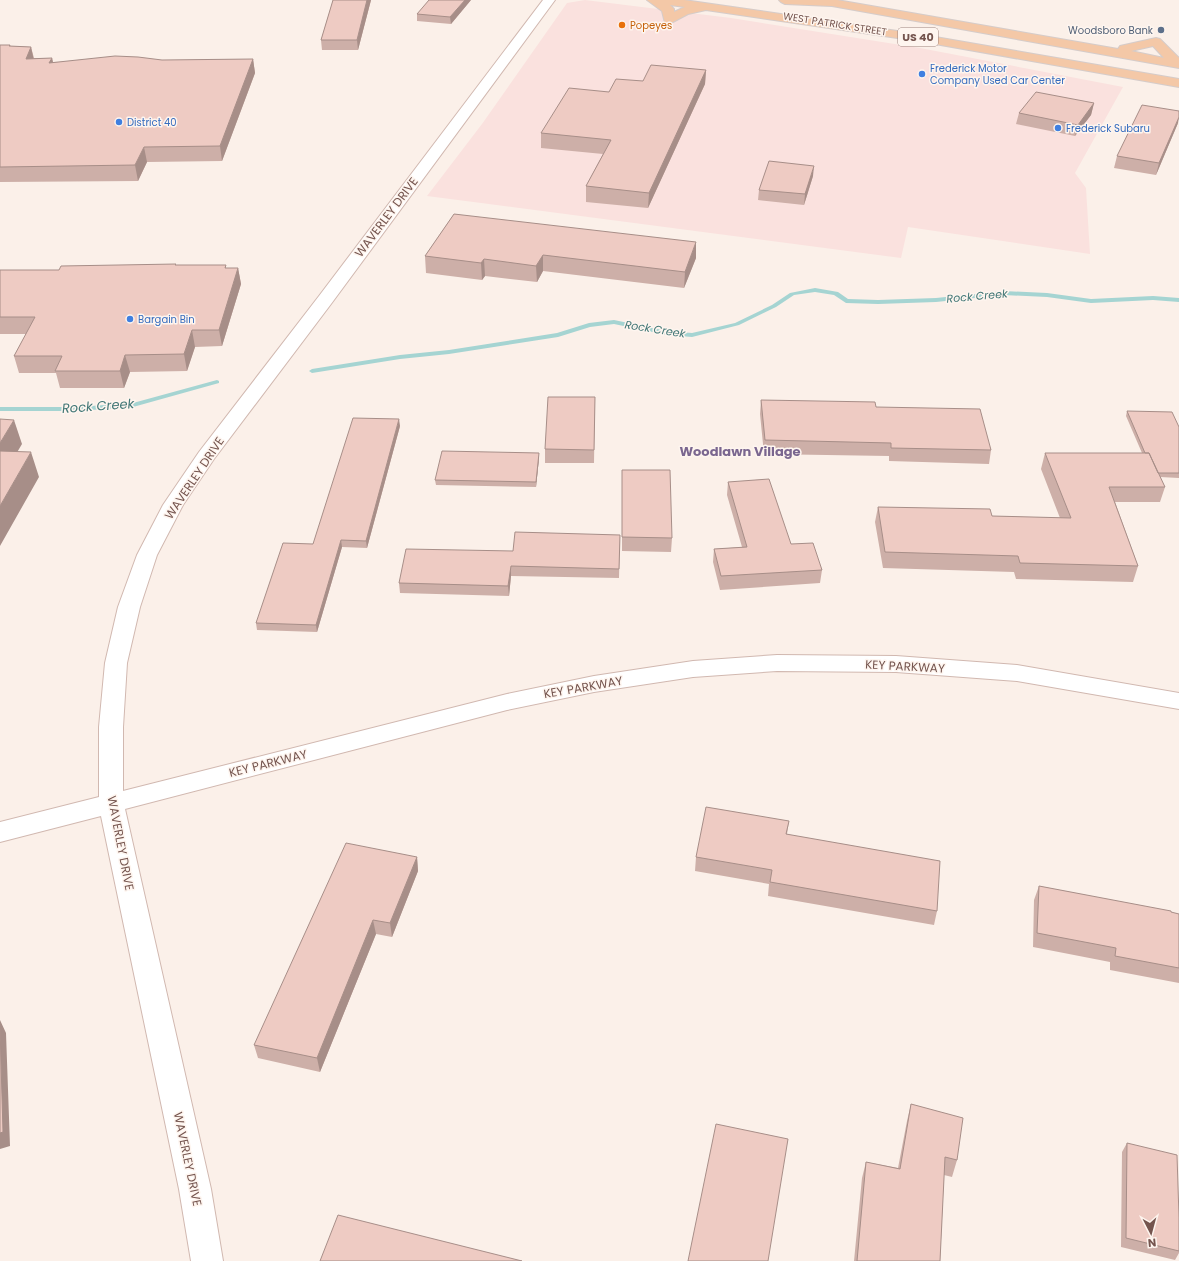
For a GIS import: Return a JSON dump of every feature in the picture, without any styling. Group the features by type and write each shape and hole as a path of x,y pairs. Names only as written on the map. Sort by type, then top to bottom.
{"main road":[{"path":"653,0 668,9 669,20 684,11 712,6"},
{"name":"WEST PATRICK STREET","path":"656,0 712,6 774,3 1001,50 1179,83"},
{"name":"WEST PATRICK STREET","path":"816,0 1109,51 1130,49 1156,42 1178,64"},
{"path":"774,3 834,3"}],"street":[{"name":"WAVERLEY DRIVE","path":"207,1261 206,1243 195,1189 111,804 111,727 116,663 129,607 147,555 173,506 206,456 325,300 548,0"},
{"name":"KEY PARKWAY","path":"0,832 507,702 594,684 693,669 777,663 896,664 1017,673 1179,701"}],"shaded area":[{"path":"585,0 731,18 920,48 1123,87 1075,173 1086,188 1090,254 908,227 901,258 427,196 482,124 567,3"}],"building":[{"path":"333,0 367,0 357,40 321,40"},
{"path":"429,0 465,0 450,17 417,14"},
{"name":"District 40","path":"0,45 31,47 26,59 52,58 49,63 115,56 162,60 253,59 220,146 144,147 135,165 0,167"},
{"path":"651,65 706,70 649,193 586,186 611,140 541,133 569,88 609,92 616,79 643,81"},
{"path":"1036,92 1094,103 1078,125 1019,113"},
{"path":"1142,105 1179,111 1179,117 1159,163 1117,156"},
{"path":"769,161 814,166 805,194 759,190"},
{"path":"454,214 696,242 685,272 543,255 536,266 484,259 481,263 425,256"},
{"path":"176,264 175,265 226,265 225,268 238,268 219,330 192,330 184,354 125,355 120,371 55,371 62,356 14,356 35,317 0,317 0,270 59,270 61,266"},
{"path":"548,397 595,397 594,450 545,449"},
{"path":"761,400 875,402 876,407 980,409 991,450 891,448 891,443 765,440"},
{"path":"1127,411 1172,412 1179,427 1179,473 1158,473 1149,453 1145,453"},
{"path":"353,418 399,419 366,541 341,540 316,625 256,623 283,543 313,544"},
{"path":"0,419 14,420 0,443"},
{"path":"0,451 31,452 0,506"},
{"path":"442,451 539,453 536,482 435,480"},
{"path":"1045,453 1149,453 1165,487 1109,487 1138,566 1020,563 1018,556 885,552 878,507 990,509 992,516 1071,518"},
{"path":"622,470 670,470 672,538 622,537"},
{"path":"769,479 791,544 813,543 822,570 721,576 714,549 747,547 728,482"},
{"path":"515,532 620,535 619,569 511,566 508,586 399,583 406,549 513,551"},
{"path":"706,807 789,821 786,834 940,861 937,911 770,882 772,870 696,857"},
{"path":"346,843 417,857 390,923 373,920 317,1058 254,1045"},
{"path":"1039,886 1171,911 1179,914 1179,968 1115,956 1116,948 1037,933"},
{"path":"0,1027 3,1132 0,1133"},
{"path":"911,1104 963,1118 957,1160 945,1157 940,1261 857,1261 866,1162 900,1169"},
{"path":"716,1124 788,1139 768,1261 688,1261"},
{"path":"1127,1143 1177,1155 1179,1251 1126,1238"},
{"path":"338,1215 522,1261 320,1261"}],"waterway":[{"name":"Rock Creek","path":"312,371 558,335 589,325 614,322 667,333 692,335 737,324 774,306 792,294 815,290 836,293 846,301 878,302 936,300 1004,293 1047,295 1091,301 1153,298 1179,300"},
{"name":"Rock Creek","path":"0,409 77,409 133,405 217,382"}],"place":[{"name":"Popeyes","path":"622,25"},
{"name":"Woodsboro Bank","path":"1161,30"},
{"name":"Frederick Motor Company Used Car Center","path":"922,74"},
{"name":"District 40","path":"119,122"},
{"name":"Frederick Subaru","path":"1058,128"},
{"name":"Bargain Bin","path":"130,319"}],"district":[{"name":"Woodlawn Village","path":"740,451"}]}
